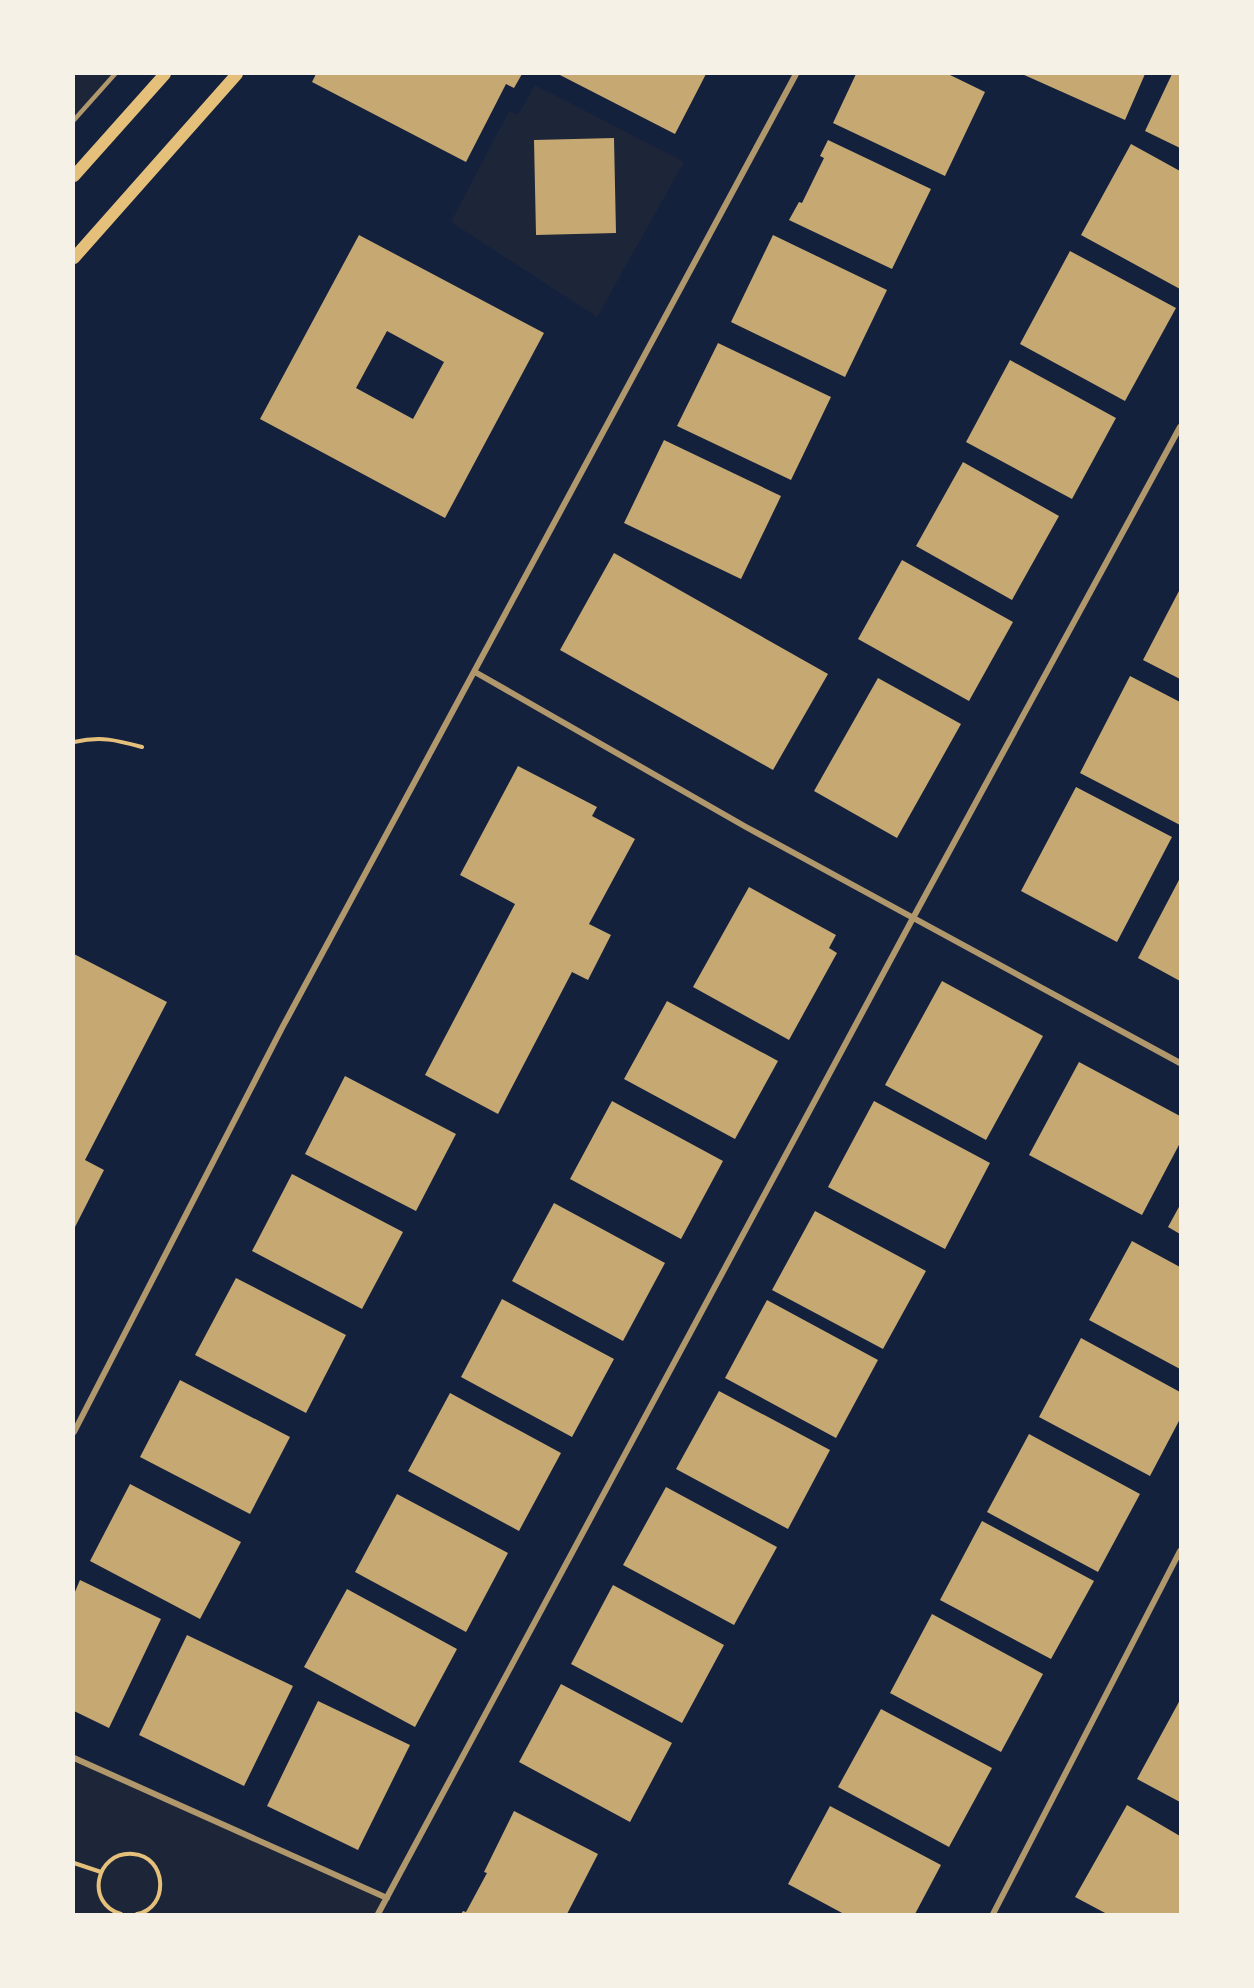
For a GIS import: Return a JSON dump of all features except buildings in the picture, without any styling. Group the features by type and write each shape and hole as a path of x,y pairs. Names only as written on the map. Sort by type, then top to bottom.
{"main road":[{"path":"74,176 165,74"},
{"path":"74,258 237,74"}],"street":[{"path":"74,1432 282,1028 476,672 796,74"},
{"path":"378,1914 913,918 1180,427"},
{"path":"476,672 746,827 1180,1063"},
{"path":"993,1914 1180,1551"},
{"path":"74,1758 387,1898"}],"lane":[{"path":"74,120 115,74"}],"path":[{"path":"74,742 108,739 142,747"},
{"path":"119,1914 107,1907 100,1897 98,1884 100,1872 109,1860 121,1854 135,1854 148,1859 158,1870 161,1883 159,1897 152,1907 142,1914 137,1914"},
{"path":"74,1863 100,1872"}],"shaded area":[{"path":"74,74 115,74 74,120"},
{"path":"535,85 684,162 597,317 451,222 509,111 518,115"},
{"path":"74,1758 387,1898 378,1914 74,1914"}]}
